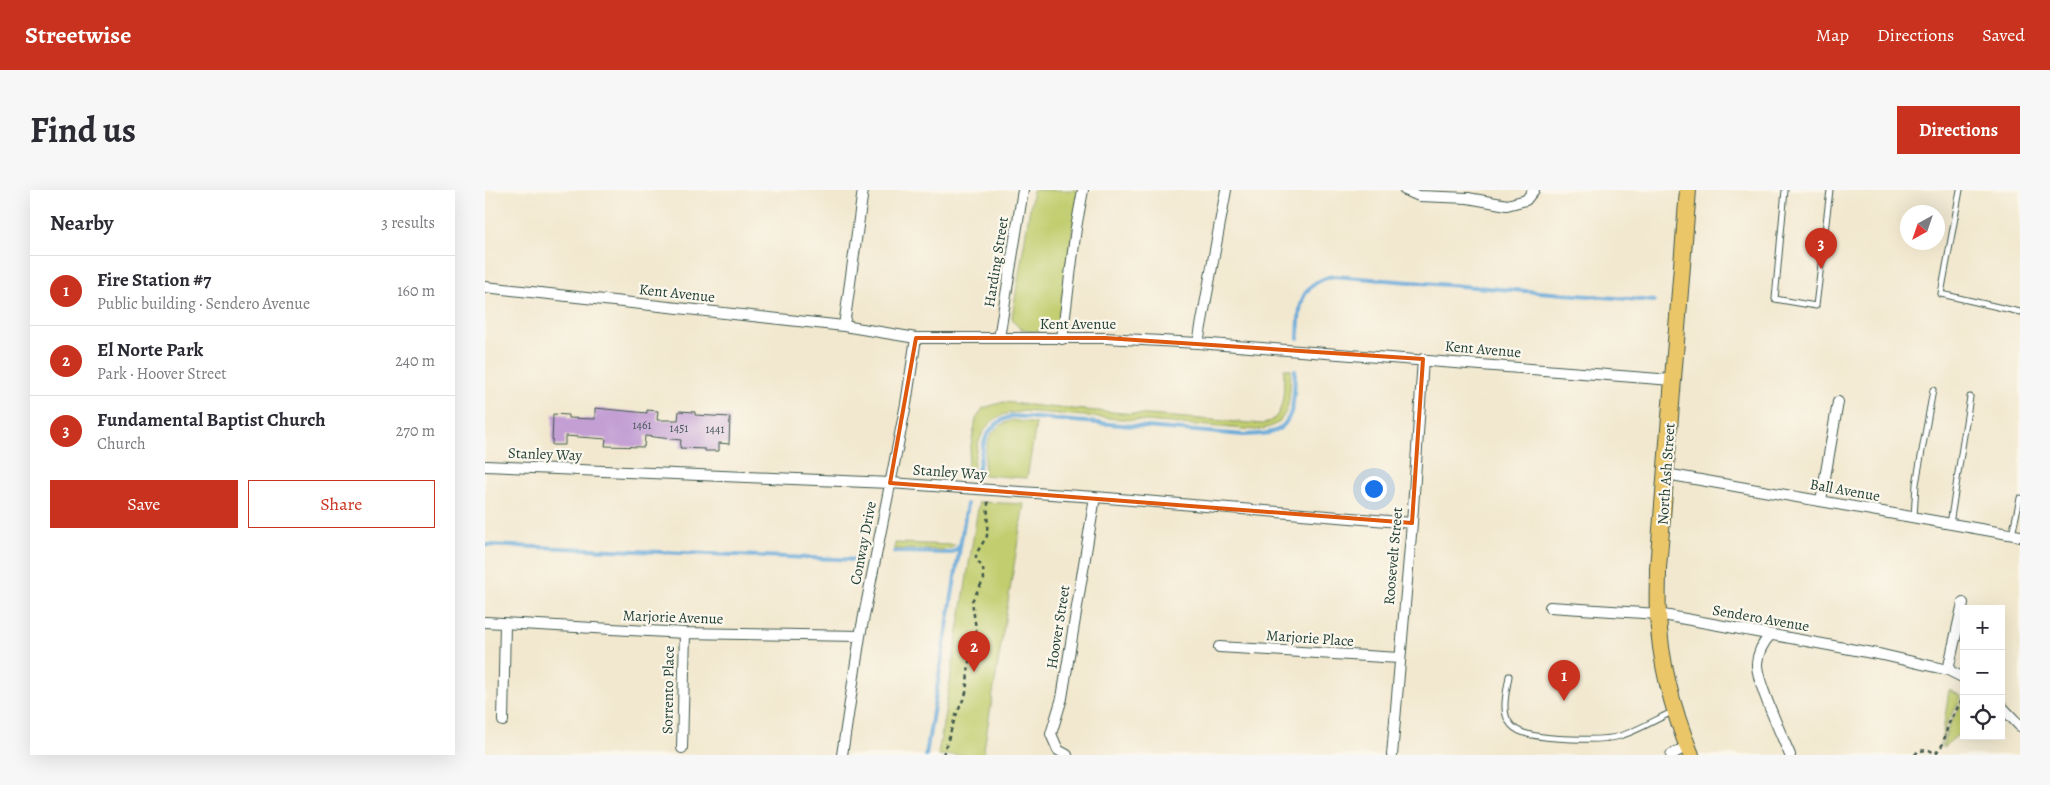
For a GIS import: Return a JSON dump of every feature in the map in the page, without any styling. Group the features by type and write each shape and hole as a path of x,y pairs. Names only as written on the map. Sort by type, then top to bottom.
{"main road":[{"name":"North Ash Street","path":"1688,190 1658,568 1658,614 1663,657 1675,710 1689,750"}],"street":[{"path":"844,326 863,190"},
{"name":"Harding Street","path":"999,338 1023,190"},
{"path":"1061,339 1083,190"},
{"path":"1198,343 1226,190"},
{"path":"1405,190 1419,196 1468,198 1507,205 1526,200 1534,190"},
{"name":"Kent Avenue","path":"485,288 844,326 915,338 1105,338 1198,343 1423,359 1673,380"},
{"name":"Conway Drive","path":"842,755 860,636 906,404 915,338"},
{"name":"Roosevelt Street","path":"1392,755 1412,523 1423,359"},
{"path":"1821,501 1838,402"},
{"name":"Stanley Way","path":"485,466 890,483 988,489 1412,523"},
{"name":"Ball Avenue","path":"1665,474 2016,535"},
{"name":"Hoover Street","path":"1067,755 1058,750 1051,734 1062,698 1095,497"},
{"path":"1948,670 1963,603"},
{"name":"Sendero Avenue","path":"1550,606 1658,614 1883,655 1948,670 1960,676"},
{"name":"Marjorie Avenue","path":"485,622 685,633 860,636"},
{"path":"503,721 505,624"},
{"name":"Sorrento Place","path":"682,748 685,633"},
{"path":"1770,635 1762,644 1757,664 1760,681 1790,755"},
{"name":"Marjorie Place","path":"1219,647 1399,658"},
{"path":"2005,710 2020,726"},
{"path":"1671,755 1689,750"}],"lane":[{"path":"1785,190 1775,299 1816,306 1830,190"},
{"path":"1960,190 1941,294 2020,312"},
{"path":"1914,517 1916,484 1933,390"},
{"path":"1950,524 1971,397"},
{"path":"2016,535 2020,498"},
{"path":"1509,676 1505,713 1508,721 1516,729 1524,733 1605,739 1620,736 1675,710"}],"path":[{"path":"943,755 965,693 970,652 977,636 972,601 984,578 983,568 976,559 976,554 987,536 988,489"},
{"path":"1915,755 1920,750 1929,750 1937,754 1943,744 1948,724 1960,703"}],"highlighted area":[{"path":"916,338 1105,338 1423,359 1412,523 890,483"}],"green space":[{"path":"1033,190 1079,190 1059,318 1052,328 1035,332 1018,327 1012,317"},
{"path":"1284,369 1291,369 1287,409 1277,423 1268,428 1256,430 1023,411 1008,413 989,424 978,444 973,468 966,472 976,419 983,408 1004,402 1263,424 1271,421 1280,410"},
{"path":"1013,420 1036,424 1027,478 983,475 988,441 997,429"},
{"path":"979,502 1024,504 983,755 938,755"},
{"path":"895,543 955,545 950,549 943,550 894,549"},
{"path":"1949,690 1960,696 1960,701 1947,723 1941,745"},
{"path":"1960,707 1960,733 1942,748 1949,725"}],"building":[{"path":"595,408 647,413 647,410 658,411 657,420 678,420 679,411 695,412 695,415 730,417 729,444 719,443 719,451 705,451 705,449 680,448 681,440 645,436 644,447 605,446 606,439 565,436 565,445 552,445 553,414 568,415 568,418 595,419"}],"waterway":[{"path":"1298,338 1300,307 1307,291 1321,280 1333,276 1654,301"},
{"path":"978,472 986,437 995,425 1012,416 1244,435 1272,432 1280,428 1290,415 1293,406 1295,370"},
{"path":"926,755 967,504"},
{"path":"894,552 951,553 960,544"},
{"path":"485,545 860,560"}],"place":[{"name":"Fundamental Baptist Church","path":"1821,269"},
{"name":"El Norte Park","path":"974,672"},
{"name":"Fire Station #7","path":"1564,701"}]}
